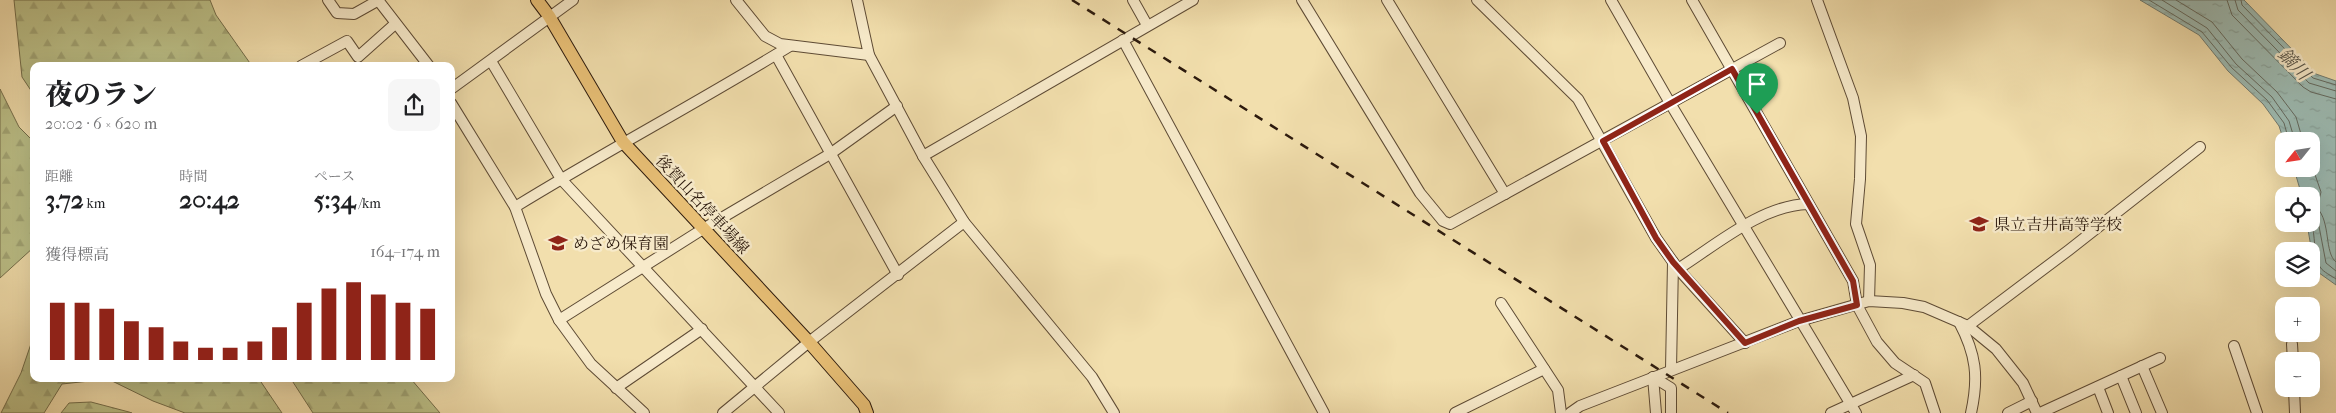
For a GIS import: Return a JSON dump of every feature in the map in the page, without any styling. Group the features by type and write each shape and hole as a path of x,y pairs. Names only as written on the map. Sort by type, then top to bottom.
{"main road":[{"name":"後賀山名停車場線","path":"537,0 550,16 623,142 809,342 864,406 867,413"}],"street":[{"path":"328,0 337,13 354,14 378,0 425,62"},
{"path":"455,86 572,0"},
{"path":"736,0 766,36 780,44 868,55"},
{"path":"858,0 868,55 923,156 964,222 1092,377 1114,413"},
{"path":"1133,0 1147,25"},
{"path":"923,156 1193,0"},
{"path":"1302,0 1420,193 1443,221 1450,224 1780,43"},
{"path":"1387,0 1505,194"},
{"path":"1476,0 1570,90 1603,141 1656,238 1675,266 1745,343"},
{"path":"1611,0 1799,321 1856,413"},
{"path":"1692,0 1853,281 1857,305 1877,342 1896,363 1926,383 1934,413"},
{"path":"1817,0 1853,98 1861,136 1856,224 1870,265 1869,301"},
{"path":"308,62 347,40 358,57 395,24"},
{"path":"1124,40 1324,413"},
{"path":"515,207 623,142 710,95 790,46"},
{"path":"776,54 898,274"},
{"path":"491,61 561,179 779,413"},
{"path":"559,320 703,229 830,154 897,106"},
{"path":"455,110 515,207 546,294 559,320 591,364 644,413"},
{"path":"1964,323 2069,250 2200,147"},
{"path":"1675,266 1745,226 1784,208 1796,204 1808,204"},
{"path":"723,413 809,342 964,222"},
{"path":"1671,369 1675,266"},
{"path":"1570,413 1580,406 1671,369 1745,343 1799,321 1869,301 1903,303 1924,308 1964,323 1996,349 2023,383 2039,413 2160,358"},
{"path":"1501,303 1558,390 1561,413"},
{"path":"1964,323 1975,361 1976,379 1971,413"},
{"path":"616,388 702,329"},
{"path":"2292,344 2292,352"},
{"path":"2234,346 2257,413"},
{"path":"2142,366 2162,413"},
{"path":"1455,413 1544,369"},
{"path":"1831,413 1850,403 1896,385 1914,375"},
{"path":"2121,376 2136,413"},
{"path":"1653,377 1656,413"},
{"path":"1653,377 1671,388 1671,413"},
{"path":"2098,387 2108,413"},
{"path":"2295,397 2296,413"},
{"path":"2008,413 2032,401"}],"green space":[{"path":"14,0 210,0 216,15 249,62 30,62 30,89 22,77"},
{"path":"0,89 19,127 30,138 30,251 0,278"},
{"path":"30,347 30,382 80,382 62,384 44,413 1,413 21,373"},
{"path":"114,382 261,382 282,413 185,413 153,401"},
{"path":"293,382 414,382 440,413 313,413"},
{"path":"91,402 132,413 61,413 69,403"}],"water":[{"name":"鏑川","path":"2140,0 2244,0 2316,74 2336,81 2336,285 2320,274 2320,242 2310,242 2308,232 2320,232 2320,187 2299,187 2297,178 2320,178 2320,132 2281,132 2279,126 2263,104 2228,71 2199,35"}],"railway":[{"path":"1072,0 1728,413"}],"place":[{"name":"県立吉井高等学校","path":"1979,224"},
{"name":"めざめ保育園","path":"558,243"}],"route":[{"path":"1732,69 1757,114 1853,281 1857,305 1799,321 1745,343 1673,262 1656,238 1603,141 1732,69"}]}
